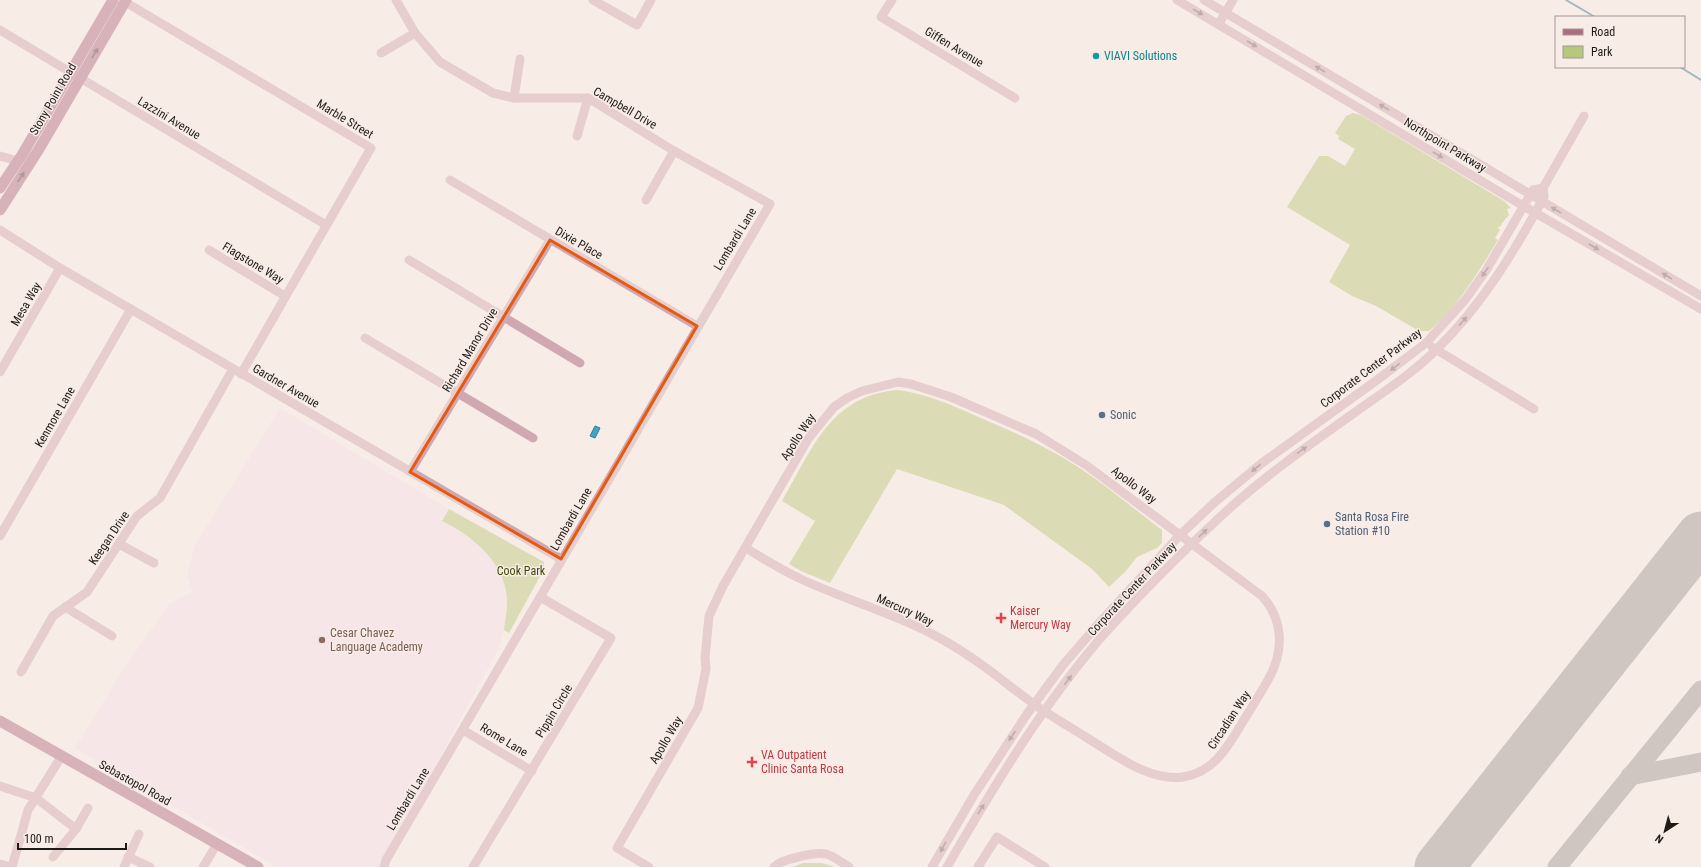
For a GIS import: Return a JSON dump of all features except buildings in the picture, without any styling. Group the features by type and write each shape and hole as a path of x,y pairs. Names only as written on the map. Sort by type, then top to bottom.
{"main road":[{"name":"Stony Point Road","path":"0,188 18,161 113,0"},
{"name":"Stony Point Road","path":"0,210 36,154 126,1"},
{"name":"Sebastopol Road","path":"0,721 258,867"}],"street":[{"name":"Campbell Drive","path":"396,0 415,33 440,62 493,93 514,98 588,98 674,151 770,204"},
{"path":"594,0 636,25 651,0"},
{"name":"Giffen Avenue","path":"892,0 881,17 1016,98"},
{"name":"Northpoint Parkway","path":"1178,0 1524,206 1701,309"},
{"name":"Northpoint Parkway","path":"1204,0 1223,17 1530,194 1701,296"},
{"path":"1223,17 1233,0"},
{"name":"Marble Street","path":"126,1 371,148 285,296 237,371"},
{"name":"Lazzini Avenue","path":"0,30 326,226"},
{"path":"381,53 415,33"},
{"path":"514,98 520,59"},
{"path":"577,136 588,98"},
{"path":"1530,194 1533,190 1543,188 1584,116"},
{"path":"646,200 674,151"},
{"path":"0,156 18,161"},
{"name":"Dixie Place","path":"450,180 697,326"},
{"name":"Corporate Center Parkway","path":"947,867 1006,768 1045,712 1104,634 1192,543 1270,474 1407,375 1436,350 1466,319 1507,262 1542,202 1544,197 1543,188"},
{"name":"Corporate Center Parkway","path":"932,867 974,795 1034,704 1063,665 1101,621 1180,535 1262,463 1426,343 1465,300 1487,269 1530,194"},
{"name":"Lombardi Lane","path":"384,867 386,860 697,326 770,204"},
{"name":"Gardner Avenue","path":"0,230 60,268 561,560"},
{"name":"Richard Manor Drive","path":"410,472 550,240"},
{"name":"Flagstone Way","path":"209,250 285,296"},
{"path":"409,260 503,318 580,362"},
{"name":"Mesa Way","path":"0,372 60,268"},
{"name":"Kenmore Lane","path":"0,536 131,309"},
{"path":"365,338 533,438"},
{"path":"1426,343 1534,409"},
{"name":"Keegan Drive","path":"21,672 53,616 87,592 137,516 160,498 237,371"},
{"name":"Apollo Way","path":"648,867 617,848 698,708 706,669 705,658 709,616 723,586 805,444 834,407 847,398 862,391 898,382 923,387 951,397 1036,434 1086,464 1192,543"},
{"name":"Circadian Way","path":"1045,712 1137,767 1155,776 1172,778 1192,775 1208,768 1221,757 1273,672 1280,649 1279,630 1274,614 1262,596 1192,543"},
{"path":"119,544 154,563"},
{"name":"Mercury Way","path":"746,548 796,577 908,623 944,640 973,658 1045,712"},
{"name":"Pippin Circle","path":"472,867 612,638 540,597"},
{"path":"66,607 112,636"},
{"name":"Rome Lane","path":"463,730 532,771"},
{"path":"0,864 11,867 28,810 62,757"},
{"path":"0,786 36,798 76,829"},
{"path":"53,857 76,829 88,808"},
{"path":"124,867 139,834"},
{"path":"978,867 997,837 1045,867"},
{"path":"203,867 217,844"},
{"path":"774,867 799,856 826,854 849,867"},
{"path":"128,857 150,867"}],"highlighted area":[{"path":"550,240 697,326 561,559 410,472"}],"shaded area":[{"name":"Cesar Chavez Language Academy","path":"280,408 449,509 442,521 456,528 479,545 492,560 503,579 507,601 504,630 498,650 381,867 276,867 75,748 126,665 170,603 192,592 187,575 195,545"}],"green space":[{"path":"1353,113 1361,115 1504,201 1511,208 1507,209 1509,215 1502,223 1501,227 1500,226 1498,228 1500,230 1495,238 1498,240 1475,276 1449,312 1429,331 1419,331 1376,306 1352,296 1329,282 1350,245 1287,207 1319,156 1328,156 1345,166 1355,149 1338,139 1339,136 1335,133 1346,116"},
{"path":"898,390 928,397 957,407 1025,437 1067,460 1095,479 1162,530 1162,543 1157,548 1137,557 1126,571 1109,587 1092,569 1004,505 897,469 830,583 801,571 789,564 815,521 782,501 814,445 826,428 839,414 855,402 875,394"},
{"name":"Cook Park","path":"449,509 544,562 544,569 509,633 504,630 507,602 501,575 495,564 476,543 454,527 442,521"},
{"path":"803,863 822,863 835,867 792,867"}],"water":[{"path":"595,426 600,428 595,438 590,436"}],"waterway":[{"path":"1566,0 1593,16"},
{"path":"1682,68 1701,80"}],"taxiway":[{"path":"1557,867 1701,690"},
{"path":"1630,776 1701,762"}],"runway":[{"path":"1439,867 1701,536"}],"place":[{"name":"VIAVI Solutions","path":"1096,56"},
{"name":"Sonic","path":"1102,415"},
{"name":"Santa Rosa Fire Station #10","path":"1327,524"},
{"name":"Kaiser Mercury Way","path":"1001,618"},
{"name":"Cesar Chavez Language Academy","path":"322,640"},
{"name":"VA Outpatient Clinic Santa Rosa","path":"752,762"}]}
